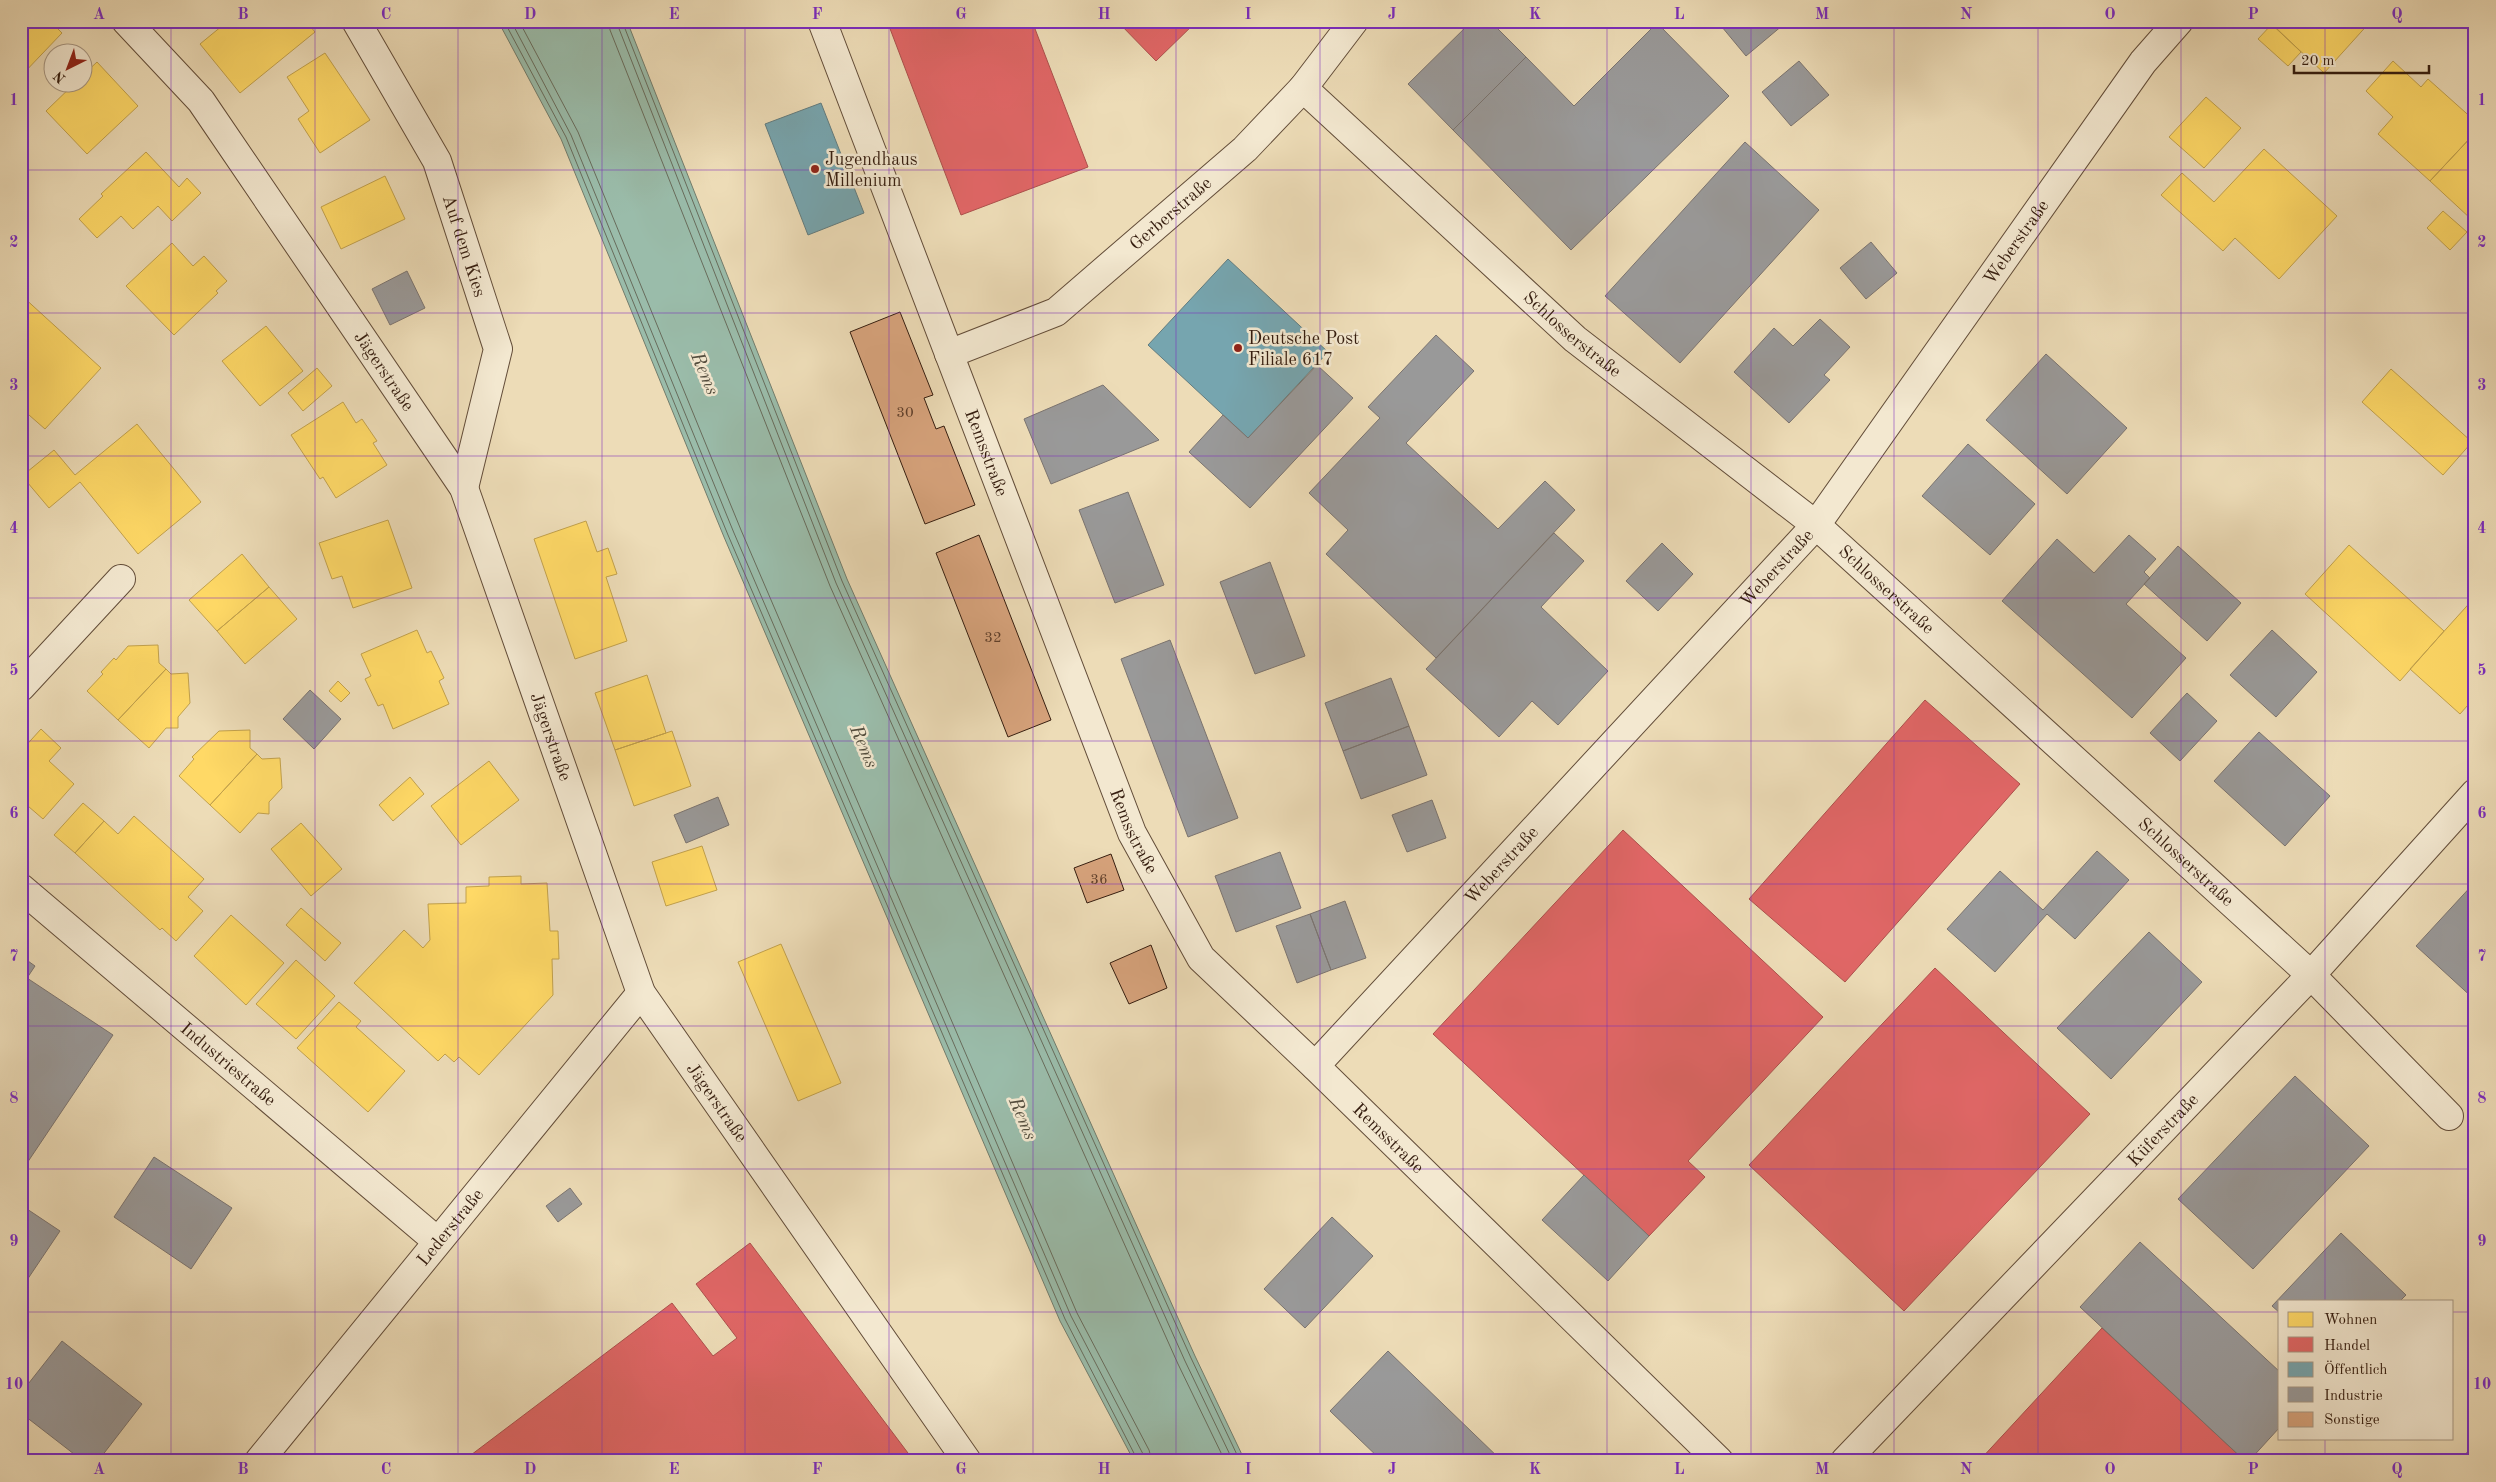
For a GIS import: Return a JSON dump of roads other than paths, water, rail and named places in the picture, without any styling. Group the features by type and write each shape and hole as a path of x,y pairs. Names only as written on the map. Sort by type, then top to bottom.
{"street":[{"name":"Jägerstraße","path":"126,21 201,101 464,488 640,993 967,1461"},
{"name":"Auf dem Kies","path":"356,21 437,161 498,349 464,488"},
{"name":"Remsstraße","path":"822,21 1132,833 1201,958 1316,1066 1719,1461"},
{"name":"Gerberstraße","path":"949,354 1056,312 1245,149 1303,88 1354,21"},
{"name":"Weberstraße","path":"1316,1066 1816,525 2143,62 2179,21"},
{"name":"Schlosserstraße","path":"1303,88 1575,339 1816,525 2311,975 2450,1116"},
{"path":"21,688 121,579"},
{"name":"Küferstraße","path":"1845,1461 2311,975 2475,793"},
{"name":"Industriestraße","path":"21,888 437,1241"},
{"name":"Lederstraße","path":"260,1461 640,993"}],"water":[{"name":"Rems","path":"498,21 627,21 847,579 1195,1356 1245,1461 1134,1461 1060,1321 724,537 561,139"}],"place":[{"name":"Jugendhaus Millenium","path":"815,169"},
{"name":"Deutsche Post Filiale 617","path":"1238,348"}]}
